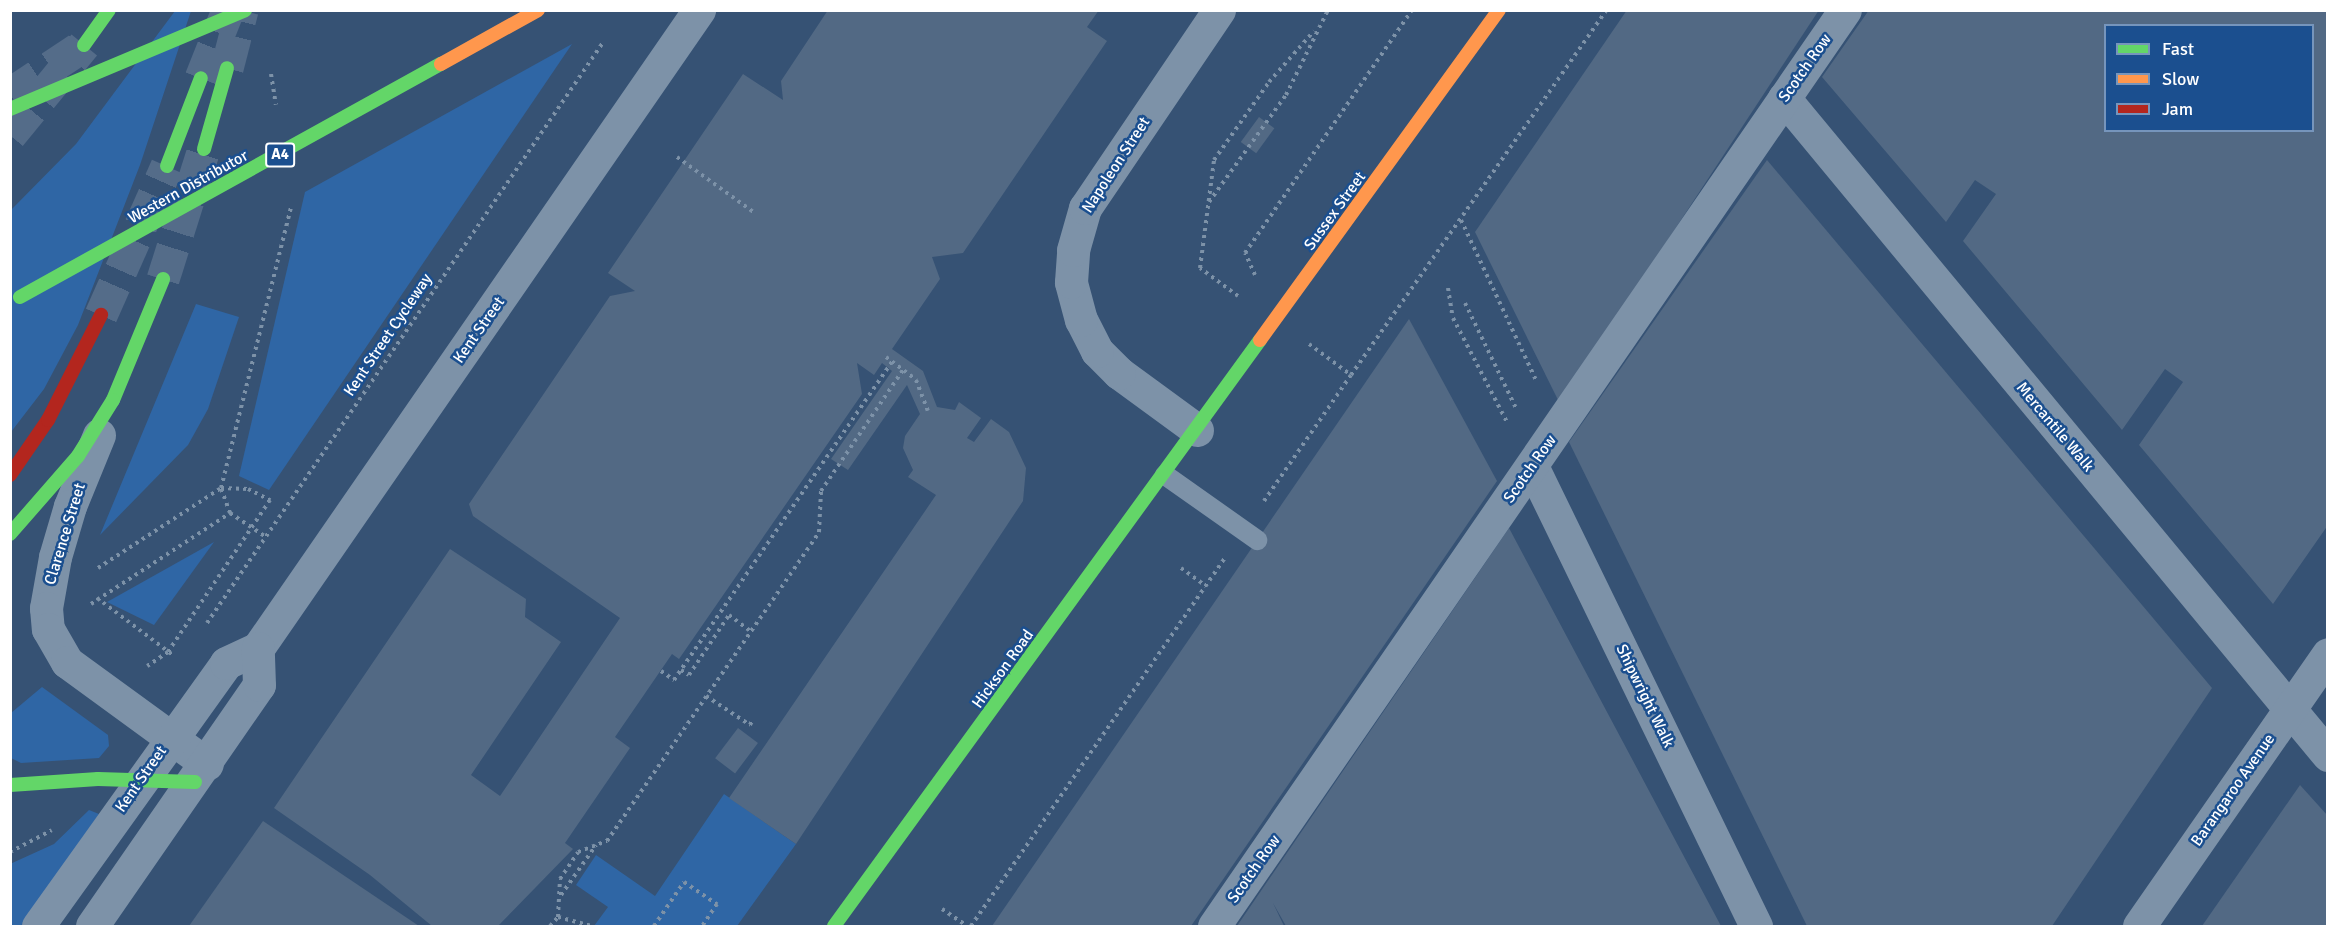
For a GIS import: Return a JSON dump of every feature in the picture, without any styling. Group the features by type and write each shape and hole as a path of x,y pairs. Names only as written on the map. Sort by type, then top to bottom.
{"main road":[{"path":"84,45 110,10"},
{"path":"10,109 245,10"},
{"name":"Western Distributor","path":"10,303 538,10"},
{"name":"Sussex Street","path":"1197,430 1499,10"},
{"path":"204,149 227,68"},
{"path":"167,166 201,78"},
{"name":"Clarence Street","path":"113,400 163,279"},
{"path":"10,475 48,420 101,315"},
{"path":"10,534 78,456 113,400"},
{"name":"Hickson Road","path":"834,927 1197,430"},
{"path":"10,785 141,779 201,773"}],"street":[{"name":"Kent Street","path":"38,927 141,779 226,663 258,648 699,10"},
{"name":"Napoleon Street","path":"1197,430 1119,373 1097,351 1081,320 1071,282 1073,250 1085,208 1219,10"},
{"name":"Scotch Row","path":"1214,927 1845,10"},
{"name":"Mercantile Walk","path":"1784,98 2328,755"},
{"name":"Clarence Street","path":"113,400 70,506 51,576 46,617 55,646 67,662 170,739 201,773"},
{"name":"Shipwright Walk","path":"1532,466 1756,927"},
{"path":"92,927 201,773 259,685 258,648"},
{"name":"Barangaroo Avenue","path":"2139,927 2328,654"}],"lane":[{"path":"1165,475 1257,540"}],"path":[{"path":"1214,279 1200,268 1214,160 1269,82 1314,31 1328,10"},
{"path":"1276,322 1245,253 1412,10"},
{"path":"1260,507 1607,10"},
{"path":"1209,203 1286,95 1314,31"},
{"name":"Kent Street Cycleway","path":"201,632 603,44"},
{"path":"677,157 755,213"},
{"path":"266,537 230,513 221,488 291,207"},
{"path":"1461,220 1558,428"},
{"path":"1448,288 1454,318 1513,434"},
{"path":"1465,303 1522,421"},
{"path":"1325,356 1350,375"},
{"path":"886,357 916,380 928,411"},
{"path":"661,671 674,680 892,362"},
{"path":"550,927 558,917 560,879 578,852 607,841 819,532 821,491 903,370"},
{"path":"92,571 221,488 248,489 270,500 168,652 151,664 137,668"},
{"path":"88,606 230,513"},
{"path":"942,909 969,927 1229,552"},
{"path":"1181,568 1206,586"},
{"path":"98,599 173,655"},
{"path":"681,670 689,675 729,615 750,631"},
{"path":"706,696 750,724 752,721"},
{"path":"10,852 57,826"},
{"path":"560,896 596,844"},
{"path":"654,927 684,882 717,904 702,927"},
{"path":"558,917 591,927"}],"shaded area":[{"path":"175,11 191,11 140,165 78,325 44,389 11,432 10,211 76,144"},
{"path":"572,44 269,490 239,476 305,192"},
{"path":"196,304 239,317 208,409 188,445 100,535"},
{"path":"214,542 154,625 107,602"},
{"path":"42,687 108,735 109,746 99,758 21,763 11,758 11,713"},
{"path":"724,794 796,844 737,926 594,926 608,907 576,885 596,855 655,896"},
{"path":"89,810 99,814 21,926 11,926 10,864 54,844"}],"building":[{"path":"828,10 1099,10 1087,27 1107,41 963,253 932,257 940,279 892,349 923,371 937,407 955,410 959,402 981,418 967,438 974,442 991,419 1009,432 1026,468 1023,501 796,844 729,798 936,495 908,477 913,470 903,448 905,436 920,414 907,385 848,470 831,459 892,371 882,363 874,375 857,363 862,394 679,659 672,654 615,737 630,748 565,843 573,849 498,926 432,926 370,875 274,808 450,549 526,599 525,617 561,642 471,775 500,796 620,618 473,516 469,504 610,296 635,291 608,273 743,74 783,100 781,81"},
{"path":"1627,10 1819,10 1560,404 1475,232"},
{"path":"1869,10 2328,10 2328,525 2273,604 2139,445 2183,382 2165,369 2122,430 1963,241 1996,194 1975,180 1946,222 1822,77"},
{"path":"1259,117 1274,128 1256,153 1241,142"},
{"path":"1767,160 2212,688 2052,926 1807,926 1569,442"},
{"path":"1409,319 1497,481 1191,926 992,926"},
{"path":"1509,528 1721,926 1286,926 1273,903 1284,926 1237,926"},
{"path":"738,728 758,743 735,773 715,758"},
{"path":"2300,785 2328,816 2328,926 2202,926"},
{"path":"263,821 419,926 189,926"}],"tunnel":[{"path":"201,78 228,10"},
{"path":"227,68 242,10"},
{"path":"10,94 84,45"},
{"path":"10,135 84,45"},
{"path":"163,279 204,149"},
{"path":"101,315 167,166"}],"traffic: fast":[{"path":"84,45 109,10"},
{"path":"10,109 245,10"},
{"path":"20,297 441,64"},
{"path":"204,149 227,68"},
{"path":"167,166 201,78"},
{"path":"113,400 163,279"},
{"path":"834,926 1260,340"},
{"path":"10,534 78,456 113,400"},
{"path":"10,785 98,779 195,782"}],"traffic: slow":[{"path":"441,64 538,10"},
{"path":"1260,340 1499,10"}],"traffic: jam":[{"path":"10,475 48,420 101,315"}]}
